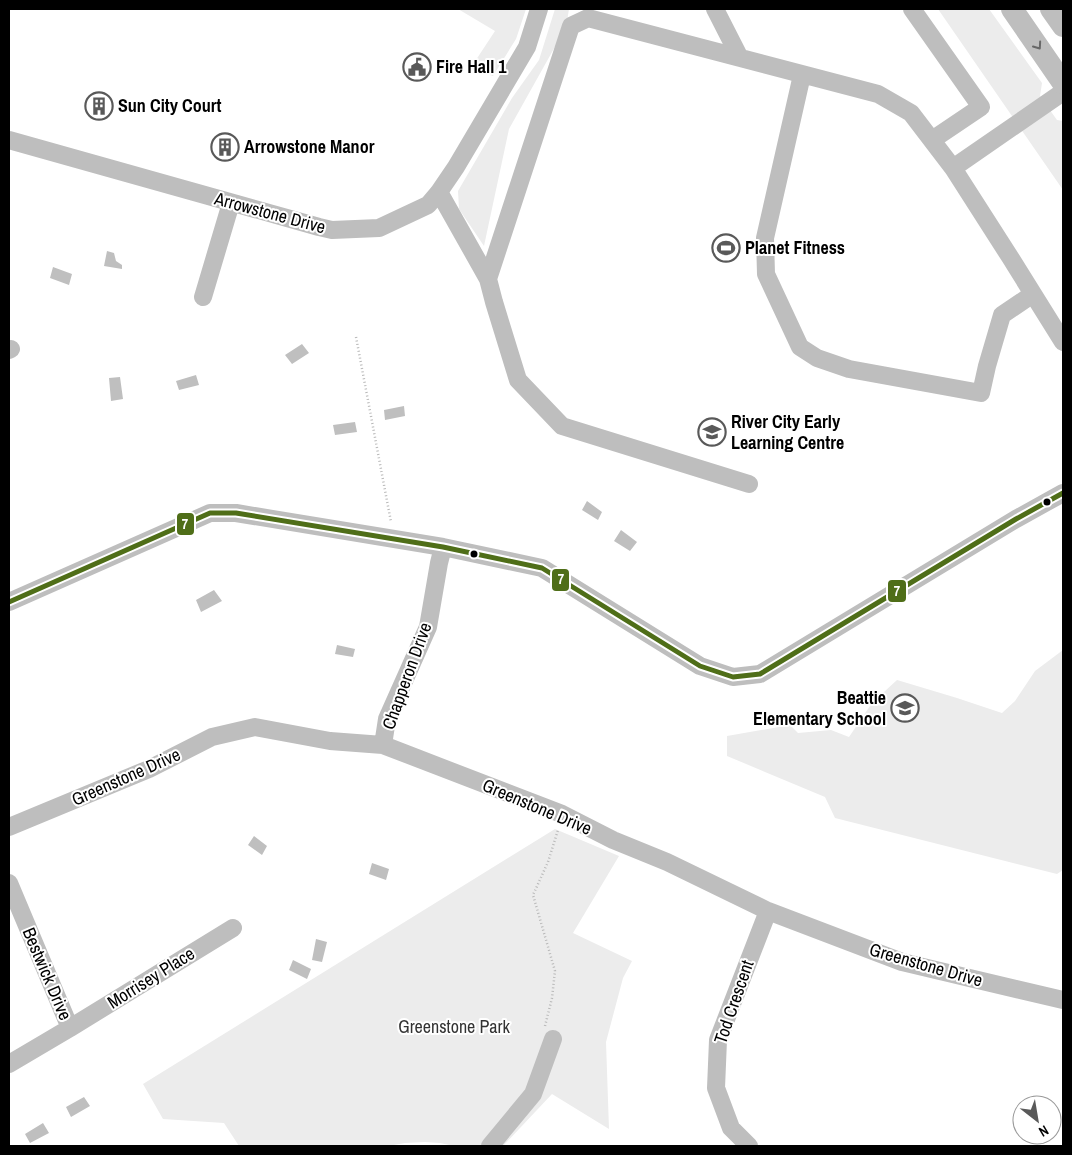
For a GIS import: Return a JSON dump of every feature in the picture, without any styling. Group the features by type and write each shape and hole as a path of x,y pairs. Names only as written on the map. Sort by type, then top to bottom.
{"main road":[{"path":"1012,9 1063,83"}],"street":[{"name":"Arrowstone Drive","path":"9,140 332,230 379,228 428,205 440,192 527,47 539,9"},
{"path":"716,9 740,58"},
{"path":"912,9 981,108 932,140"},
{"path":"488,279 571,26 588,18 878,94 911,113 953,168 1063,342"},
{"path":"802,74 765,238 766,274 800,347 817,358 849,369 981,393 1002,315 1033,294"},
{"path":"953,168 1063,92"},
{"path":"440,192 488,279 518,380 562,426 750,484"},
{"path":"203,297 231,203"},
{"path":"9,602 210,513 236,513 443,547 542,568 700,666 734,677 760,674 1016,519 1063,493"},
{"name":"Chapperon Drive","path":"383,745 387,719 428,627 443,547"},
{"name":"Greenstone Drive","path":"9,827 149,769 212,738 255,727 330,741 383,745 562,814 613,840 667,862 768,911 902,962 1063,1000"},
{"name":"Bestwick Drive","path":"9,883 70,1028 9,1064"},
{"name":"Tod Crescent","path":"749,1146 731,1128 716,1088 718,1040 768,911"},
{"name":"Morrisey Place","path":"70,1028 232,928"},
{"path":"490,1146 533,1094 553,1039"}],"path":[{"path":"356,337 392,522"},
{"path":"553,1039 544,1031 552,998 555,971 533,895 548,862 562,814"}],"green space":[{"path":"458,9 526,9 516,39 493,76 470,69 495,31"},
{"path":"555,9 569,9 566,27 509,129 484,246 459,209 458,191 512,98 539,60"},
{"path":"938,9 989,9 1042,83 1040,96 1057,120 1063,121 1063,190"},
{"path":"1063,650 1063,870 1057,874 835,818 825,797 727,756 727,736 790,725 798,733 831,730 849,737 872,703 897,680 1002,713 1015,701 1035,671"},
{"name":"Greenstone Park","path":"555,829 619,856 573,933 632,961 623,978 606,1042 609,1129 552,1094 503,1146 454,1146 425,1142 388,1146 239,1146 224,1123 163,1119 143,1084"}],"shaded area":[{"path":"107,251 114,253 116,261 122,265 122,269 104,266"},
{"path":"53,267 72,274 69,285 50,278"},
{"path":"302,344 309,353 292,364 285,355"},
{"path":"196,375 199,385 179,390 176,381"},
{"path":"120,377 123,399 111,401 109,378"},
{"path":"404,406 405,416 385,420 384,410"},
{"path":"355,422 357,432 335,435 333,425"},
{"path":"587,501 602,512 598,520 582,510"},
{"path":"621,530 637,542 630,551 614,541"},
{"path":"214,590 222,601 201,612 196,600"},
{"path":"337,645 355,649 353,657 335,654"},
{"path":"254,836 267,846 262,855 248,845"},
{"path":"372,863 389,869 386,880 369,874"},
{"path":"316,939 327,942 322,962 312,960"},
{"path":"293,960 311,969 307,979 289,970"},
{"path":"84,1097 90,1106 71,1117 66,1107"},
{"path":"43,1123 49,1133 30,1143 25,1134"}],"transit line":[{"name":"7","path":"9,602 210,513 236,513 443,547 542,568 700,666 733,677 760,674 1016,519 1063,493"}],"place":[{"name":"Fire Hall 1","path":"417,67"},
{"name":"Sun City Court","path":"99,106"},
{"name":"Arrowstone Manor","path":"225,147"},
{"name":"Planet Fitness","path":"726,248"},
{"name":"River City Early Learning Centre","path":"712,432"},
{"name":"Beattie Elementary School","path":"905,708"}]}
